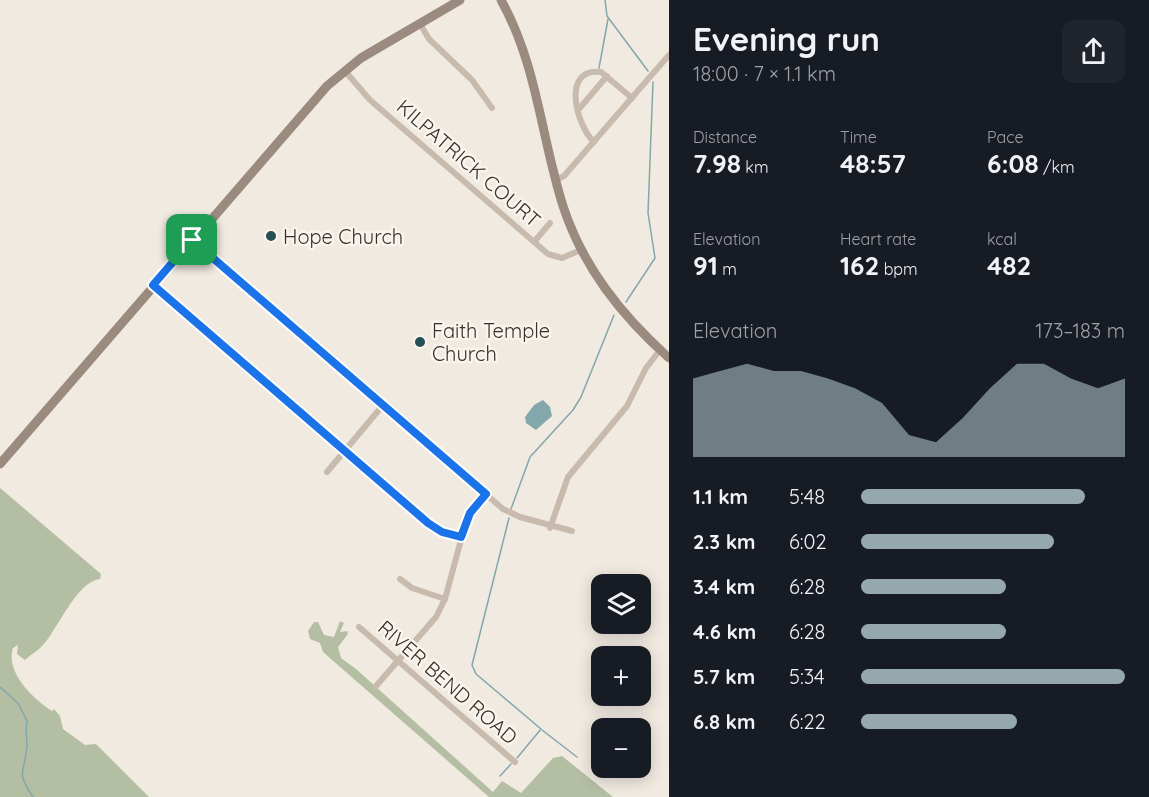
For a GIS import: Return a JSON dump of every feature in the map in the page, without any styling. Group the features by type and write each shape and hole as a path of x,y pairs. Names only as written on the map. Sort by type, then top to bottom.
{"main road":[{"path":"0,464 313,101 345,70 460,0"},
{"path":"501,0 525,51 556,180 568,220 581,250 620,310 669,358"}],"street":[{"path":"420,24 429,39 472,80 492,108"},
{"path":"556,180 564,176 668,57"},
{"name":"KILPATRICK COURT","path":"345,70 370,100 534,242 557,258 581,250"},
{"path":"594,142 583,129 575,88 579,79 595,71 607,76 632,98"},
{"path":"579,109 607,76"},
{"path":"534,242 550,223"},
{"path":"192,240 512,514 550,527 572,531"},
{"path":"153,285 428,523 442,532 461,537"},
{"path":"550,527 568,477 627,406 646,368 660,350"},
{"path":"327,472 383,405"},
{"path":"376,686 436,617 445,599 461,537 470,513 486,494"},
{"path":"400,579 412,588 445,599"},
{"name":"RIVER BEND ROAD","path":"359,627 515,762"}],"green space":[{"path":"0,488 101,574 100,579 91,582 75,597 49,638 39,649 25,660 17,654 18,645 13,648 13,666 17,675 29,692 52,711 54,709 60,716 63,729 85,745 96,744 149,797 0,797"},
{"path":"340,621 344,623 340,632 347,631 348,634 338,647 341,658 493,792 502,781 521,793 553,758 562,756 613,797 489,797 323,652 320,643 310,639 308,631 314,622 318,622 324,635 334,637"}],"water":[{"path":"543,400 550,407 552,416 536,430 526,423 525,417 534,405"}],"waterway":[{"path":"605,0 607,16 648,71"},
{"path":"599,68 608,19"},
{"path":"626,302 655,258 648,213 653,82"},
{"path":"511,509 530,457 573,410 581,397 614,315"},
{"path":"509,518 472,665 476,674 541,729 517,758"},
{"path":"0,687 18,703 27,721 27,745 22,776 33,797"},
{"path":"542,730 577,757"},
{"path":"500,776 511,764"}],"place":[{"name":"Hope Church","path":"271,236"},
{"name":"Faith Temple Church","path":"420,342"}],"route":[{"path":"192,240 486,494 470,513 461,537 442,532 428,523 153,285 192,240"}]}
